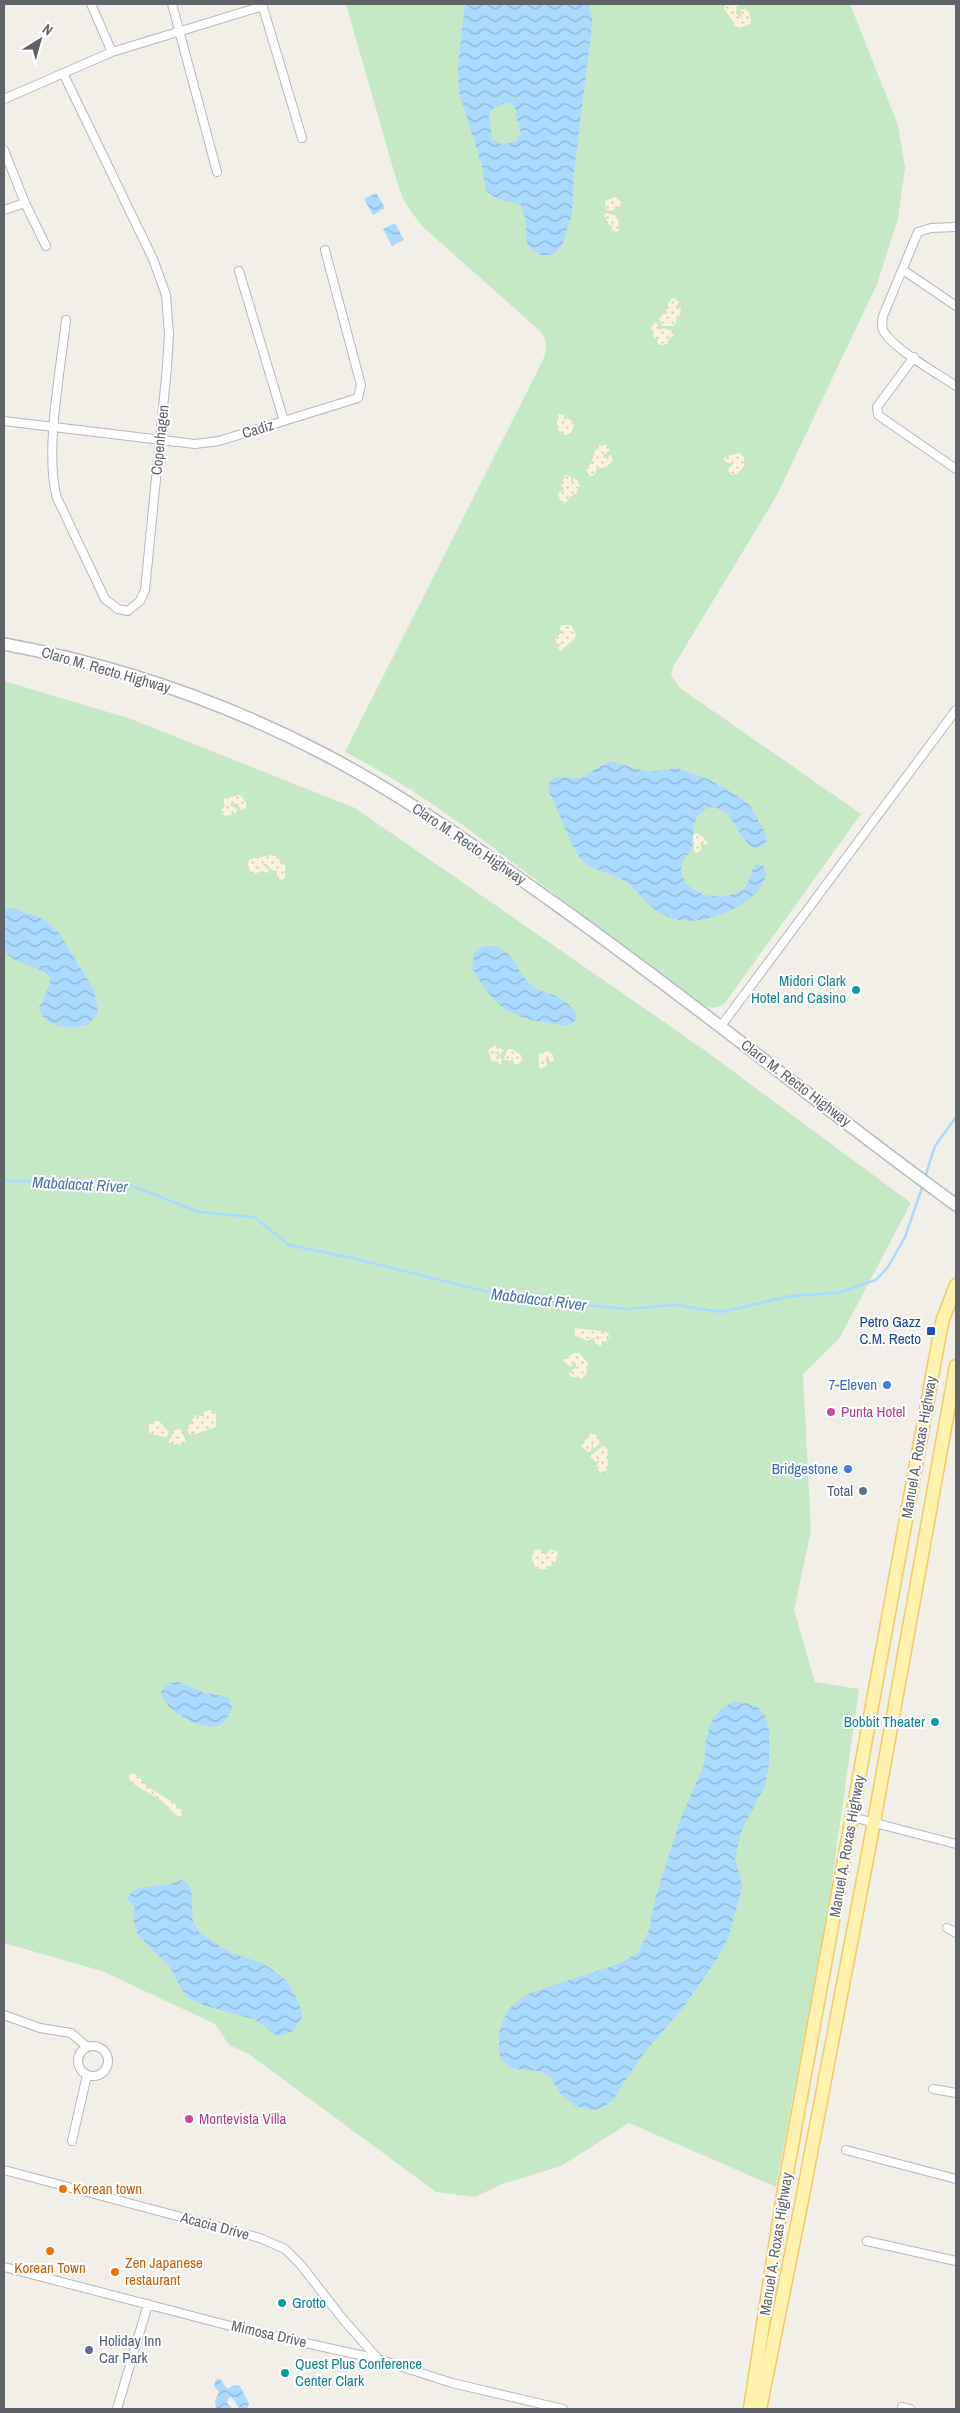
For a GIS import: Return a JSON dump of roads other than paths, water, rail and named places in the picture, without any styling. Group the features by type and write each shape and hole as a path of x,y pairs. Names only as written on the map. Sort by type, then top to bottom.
{"main road":[{"name":"Claro M. Recto Highway","path":"4,644 98,664 157,683 239,716 327,756 381,786 470,842 721,1026 956,1204"},
{"name":"Manuel A. Roxas Highway","path":"750,2409 783,2195 939,1338 943,1319 956,1285"},
{"name":"Manuel A. Roxas Highway","path":"760,2409 874,1822 956,1366"}],"street":[{"path":"91,4 112,52"},
{"path":"172,4 217,172"},
{"path":"4,99 112,52 263,5 302,138"},
{"name":"Copenhagen","path":"54,426 52,482 57,498 105,599 118,609 128,611 140,602 145,590 170,334 166,295 153,259 63,73"},
{"path":"4,150 25,203 46,246"},
{"path":"4,210 25,203"},
{"path":"956,227 931,228 918,232 883,316 881,326 884,332 914,357 956,386"},
{"name":"Cadiz","path":"4,421 195,444 219,441 358,398 361,392 325,250"},
{"path":"903,270 956,306"},
{"path":"239,271 284,421"},
{"path":"54,426 66,320"},
{"path":"914,357 876,407 878,415 956,469"},
{"path":"721,1026 956,710"},
{"path":"852,1817 956,1844"},
{"path":"947,1928 956,1933"},
{"path":"4,2014 40,2028 70,2032 87,2047 101,2048 108,2061 102,2074 87,2075 80,2068 78,2058 87,2047"},
{"path":"72,2141 87,2075"},
{"path":"933,2089 956,2093"},
{"path":"846,2150 956,2179"},
{"name":"Acacia Drive","path":"4,2170 260,2238 284,2249 301,2265 342,2318 378,2359"},
{"path":"868,2241 956,2261"},
{"name":"Mimosa Drive","path":"4,2267 242,2329 378,2359 452,2383 563,2409"},
{"path":"117,2409 148,2304"},
{"path":"902,2407 910,2409"}],"water":[{"path":"465,4 589,5 592,20 591,34 574,171 572,215 562,245 552,255 539,255 527,244 525,217 521,205 498,199 486,191 481,163 459,92 458,66","holes":["505,103 510,103 516,109 516,117 521,132 515,142 501,144 492,139 489,117 492,109"]},
{"path":"376,193 385,208 373,215 364,199"},
{"path":"395,223 404,240 392,246 383,229"},
{"path":"608,762 648,772 677,768 710,780 743,799 750,806 765,832 767,838 765,845 755,848 748,844 731,818 719,809 710,807 699,814 696,819 691,849 682,863 681,870 684,879 690,887 698,892 719,896 739,892 746,886 753,868 756,865 763,865 766,872 764,882 758,891 751,898 732,910 709,918 685,921 663,915 621,879 585,863 570,840 549,792 548,784 555,777 580,778"},
{"path":"4,908 15,909 44,919 60,934 94,990 98,1012 89,1024 75,1027 60,1026 53,1024 42,1015 39,1008 50,984 50,977 39,969 14,959 4,949"},
{"path":"483,946 493,946 507,953 531,985 560,998 571,1007 576,1014 575,1021 569,1025 563,1025 534,1020 512,1013 503,1007 487,991 472,968 474,954"},
{"path":"180,1682 204,1693 228,1697 232,1707 226,1720 212,1727 203,1726 175,1712 163,1698 161,1691 169,1683"},
{"path":"734,1702 746,1703 759,1708 766,1717 769,1731 769,1765 765,1785 741,1832 735,1858 742,1886 729,1936 717,1959 682,2009 641,2057 612,2101 603,2107 593,2110 575,2106 561,2094 550,2077 539,2071 513,2069 502,2060 499,2054 499,2032 507,2012 516,2002 530,1993 618,1964 638,1953 649,1930 655,1899 681,1818 704,1765 706,1738 712,1721 723,1707"},
{"path":"181,1880 187,1883 191,1889 193,1923 200,1933 231,1953 263,1963 286,1980 302,2012 301,2020 293,2031 281,2036 276,2035 256,2020 203,2005 189,1998 183,1992 170,1967 138,1935 133,1919 135,1908 127,1899 130,1894 139,1888 165,1885"},
{"path":"216,2379 221,2380 227,2389 234,2385 240,2386 249,2404 247,2409 240,2409 233,2399 229,2397 227,2403 232,2409 216,2409 215,2401 219,2392 214,2386"}],"waterway":[{"name":"Mabalacat River","path":"925,1177 935,1146 956,1117"},
{"name":"Mabalacat River","path":"4,1181 60,1181 130,1185 199,1212 254,1217 289,1245 356,1259 508,1297 626,1309 675,1305 721,1312 791,1296 836,1293 876,1280 888,1267 905,1237 923,1185"}],"place":[{"name":"Midori Clark Hotel and Casino","path":"856,990"},
{"name":"Petro Gazz C.M. Recto","path":"931,1331"},
{"name":"7-Eleven","path":"887,1385"},
{"name":"Punta Hotel","path":"831,1412"},
{"name":"Bridgestone","path":"848,1469"},
{"name":"Total","path":"863,1491"},
{"name":"Bobbit Theater","path":"935,1722"},
{"name":"Montevista Villa","path":"189,2119"},
{"name":"Korean town","path":"63,2189"},
{"name":"Korean Town","path":"50,2251"},
{"name":"Zen Japanese restaurant","path":"115,2272"},
{"name":"Grotto","path":"282,2303"},
{"name":"Holiday Inn Car Park","path":"89,2350"},
{"name":"Quest Plus Conference Center Clark","path":"285,2373"}]}
